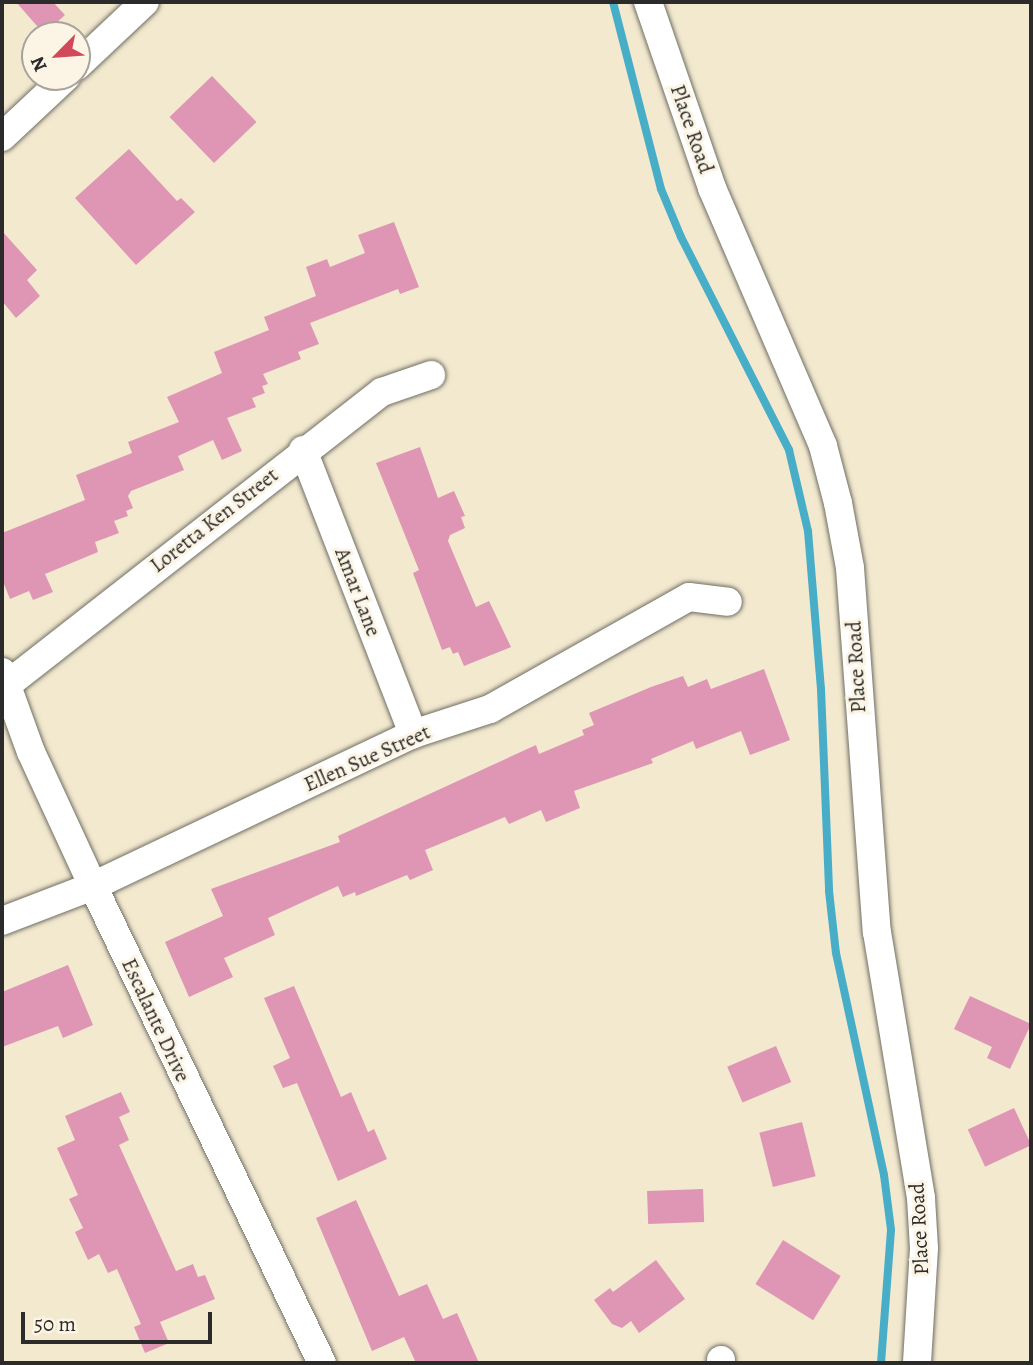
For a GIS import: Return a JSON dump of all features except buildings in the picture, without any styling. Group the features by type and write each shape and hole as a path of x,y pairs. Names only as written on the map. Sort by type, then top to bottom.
{"street":[{"path":"91,53 145,2"},
{"name":"Place Road","path":"648,2 712,188 823,446 838,503 850,568 877,932 920,1198 924,1248 917,1363"},
{"path":"2,137 51,91"},
{"name":"Loretta Ken Street","path":"5,678 382,392 431,375"},
{"name":"Amar Lane","path":"303,450 413,734"},
{"name":"Ellen Sue Street","path":"2,921 93,886 413,734 490,709 689,597 728,602"},
{"name":"Escalante Drive","path":"5,678 31,752 93,886 322,1363"}],"waterway":[{"path":"613,2 661,189 681,237 789,450 808,531 821,689 829,891 836,953 884,1175 891,1230 881,1363"}]}
